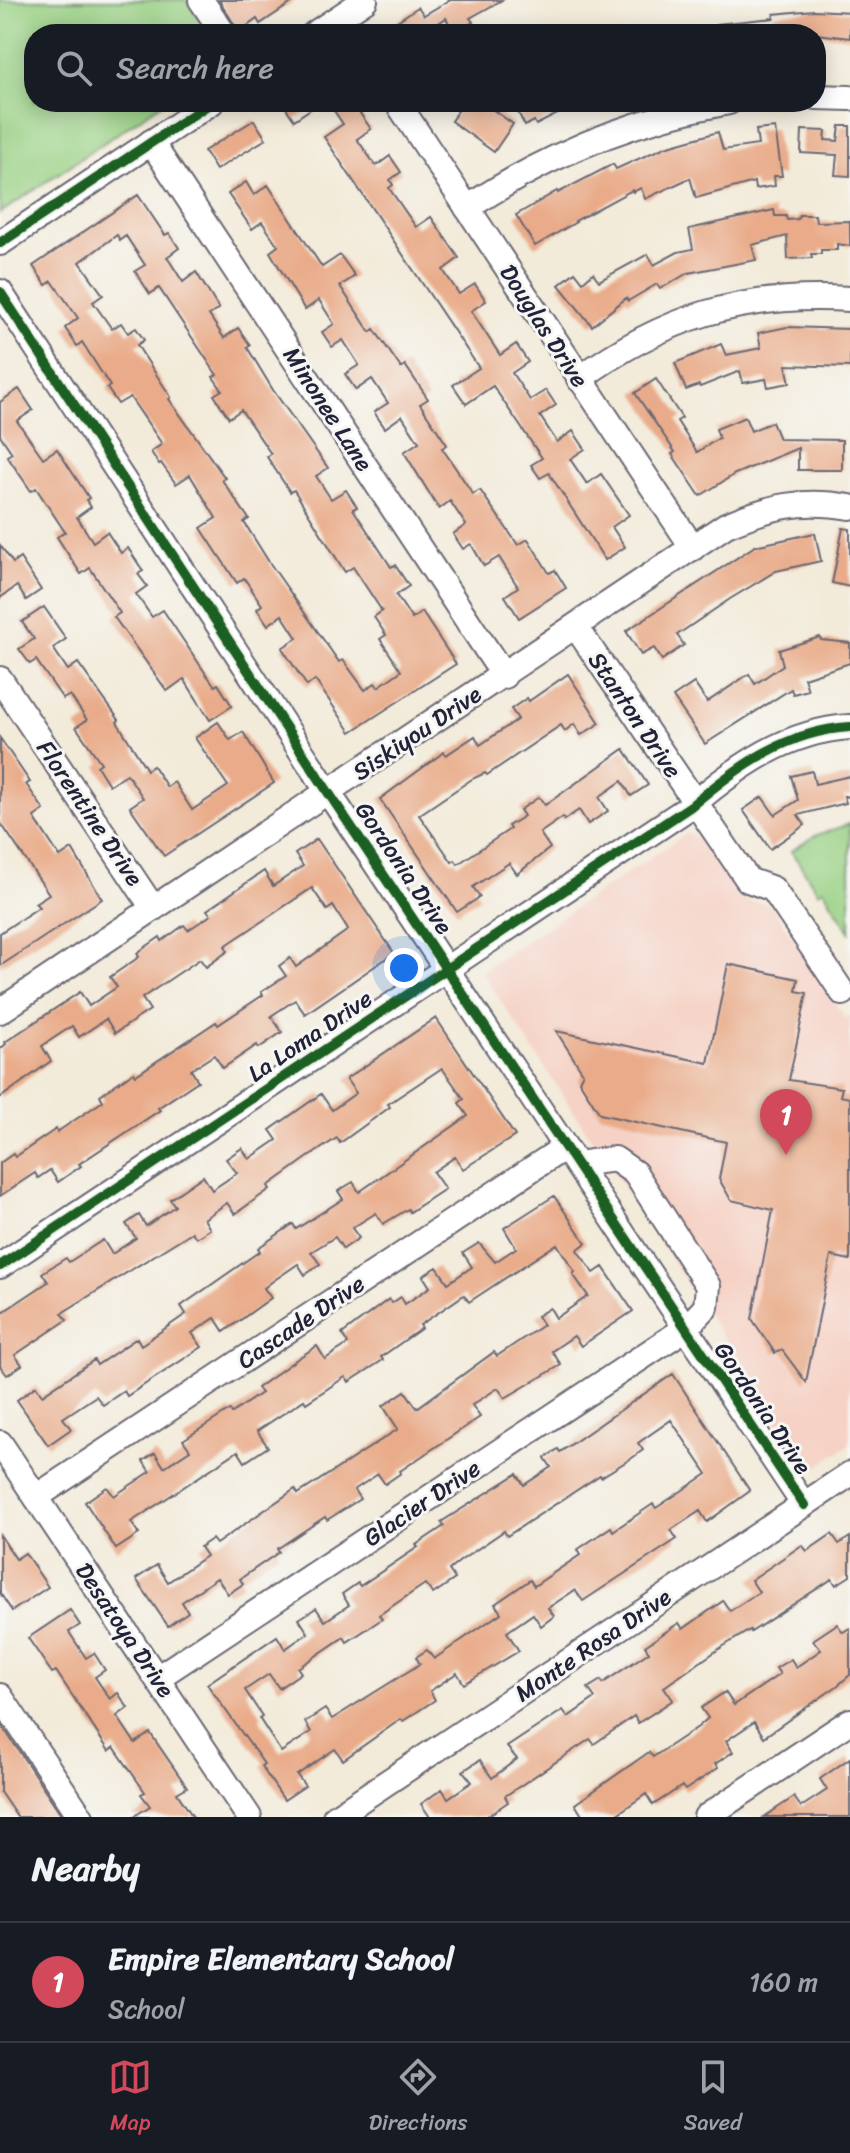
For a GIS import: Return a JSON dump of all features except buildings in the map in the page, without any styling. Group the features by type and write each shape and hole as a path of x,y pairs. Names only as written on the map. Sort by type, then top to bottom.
{"street":[{"path":"201,0 217,24"},
{"path":"347,24 365,0"},
{"path":"826,97 850,98"},
{"path":"0,243 197,112"},
{"name":"Douglas Drive","path":"404,112 693,548"},
{"path":"467,208 512,179 572,149 657,117 681,112"},
{"name":"Minonee Lane","path":"151,142 504,676"},
{"name":"Gordonia Drive","path":"0,292 328,792 804,1505"},
{"path":"579,379 609,357 682,320 708,311 757,301 816,297 850,299"},
{"name":"Siskiyou Drive","path":"0,1011 726,525 772,507 828,503 850,507"},
{"name":"Stanton Drive","path":"576,627 748,880 773,889 843,993"},
{"name":"Florentine Drive","path":"0,679 153,908"},
{"name":"La Loma Drive","path":"0,1266 779,744 803,735 850,727"},
{"path":"571,1156 615,1159 635,1173 708,1286 706,1307 686,1328"},
{"name":"Cascade Drive","path":"36,1497 571,1156"},
{"name":"Glacier Drive","path":"157,1678 686,1328"},
{"name":"Desatoya Drive","path":"0,1443 249,1817"},
{"name":"Monte Rosa Drive","path":"335,1817 850,1474"},
{"path":"0,1696 81,1817"},
{"path":"706,1817 850,1721"}],"shaded area":[{"path":"687,833 706,842 748,901 771,904 845,1018 850,1016 850,1444 811,1471 481,971"}],"green space":[{"path":"0,0 186,0 202,24 24,24 24,112 149,112 0,213"},
{"path":"850,824 850,932 823,889 818,892 791,851 817,835"}],"cycle path":[{"path":"0,243 197,112"},
{"path":"0,292 328,792 804,1505"},
{"path":"0,1266 691,806 745,764 805,735 850,727"}],"place":[{"name":"Empire Elementary School","path":"786,1155"}]}
